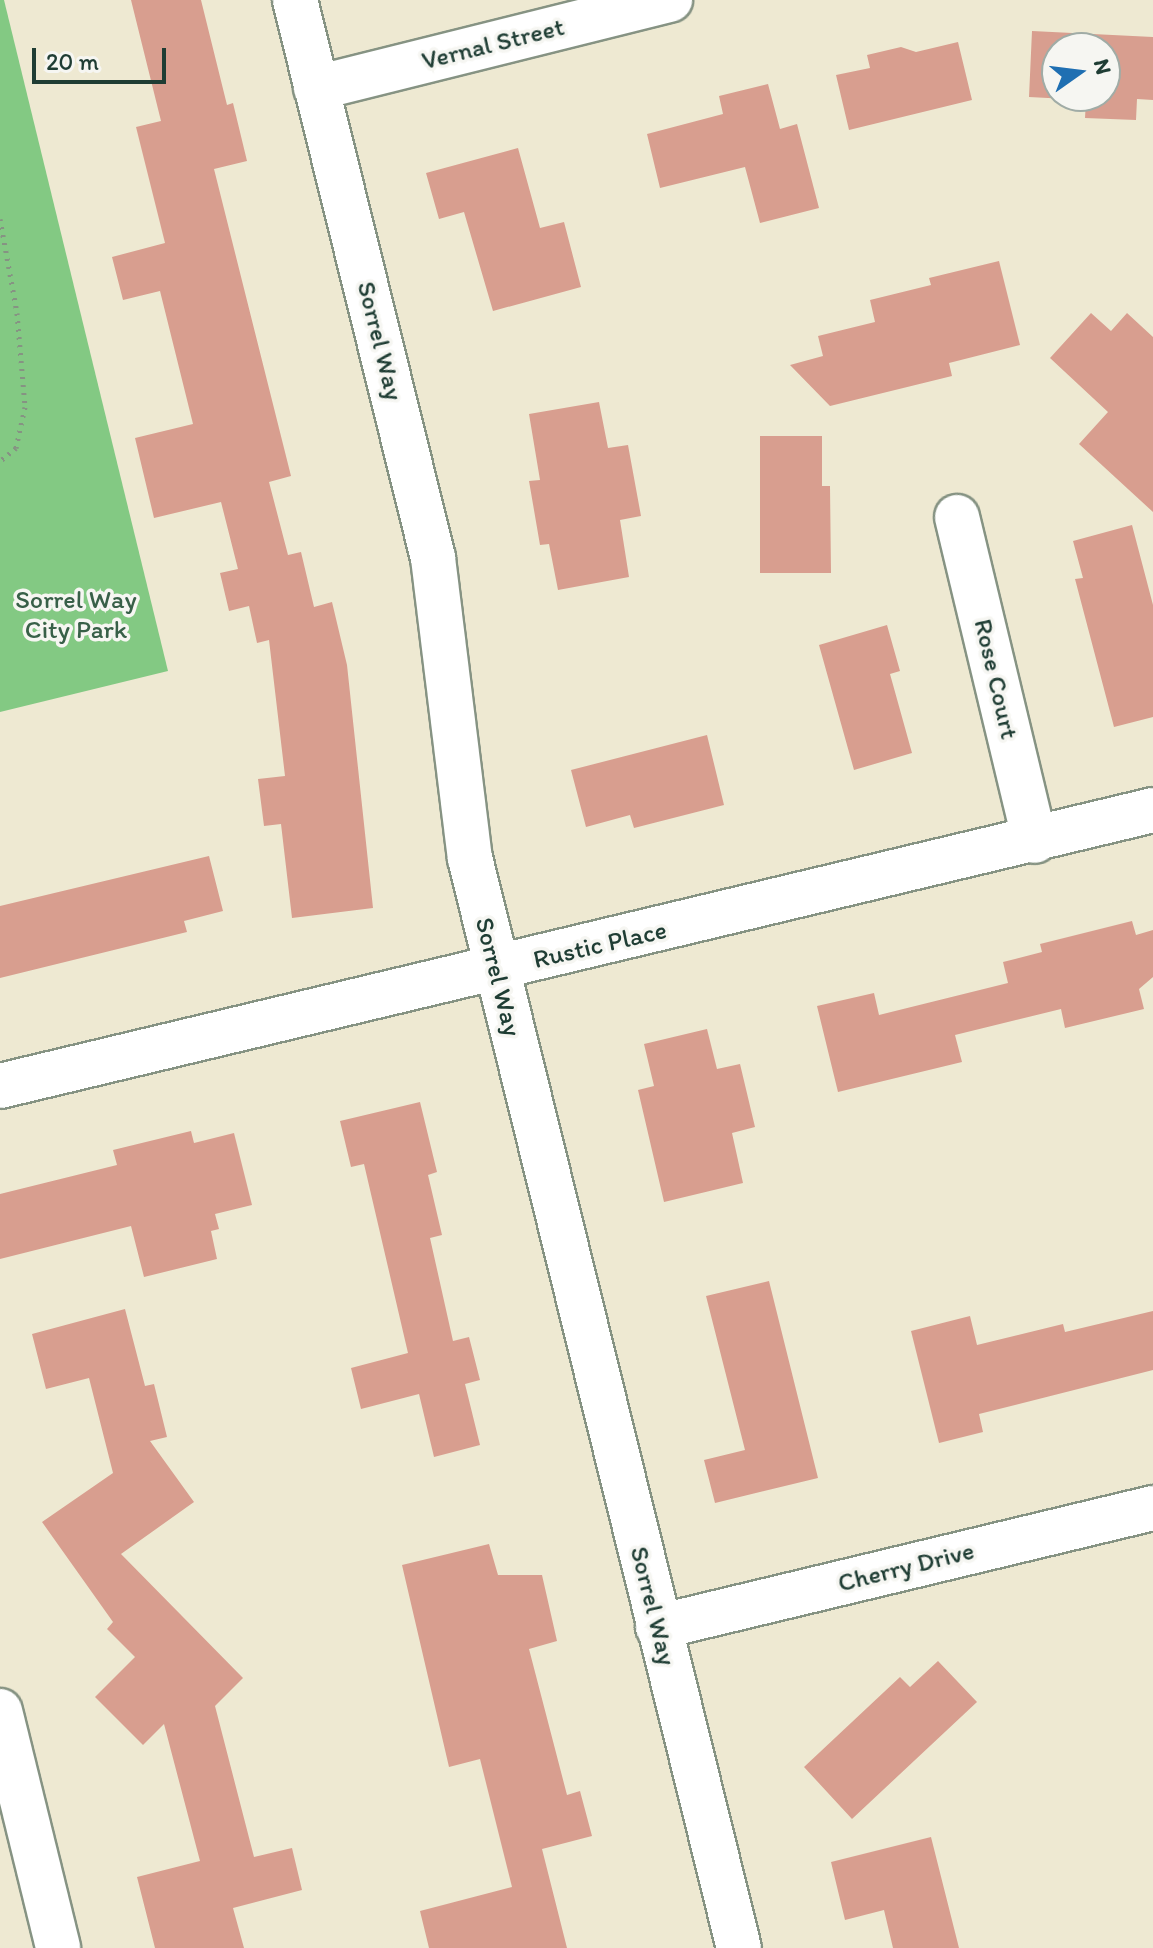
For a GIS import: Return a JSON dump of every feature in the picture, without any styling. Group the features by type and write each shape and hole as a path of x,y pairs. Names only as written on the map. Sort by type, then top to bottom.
{"street":[{"name":"Sorrel Way","path":"295,0 433,558 461,807 495,970 739,1948"},
{"name":"Vernal Street","path":"316,88 670,0"},
{"name":"Rose Court","path":"957,517 1035,841"},
{"name":"Rustic Place","path":"0,1086 1035,841 1153,810"},
{"name":"Cherry Drive","path":"658,1627 1153,1508"},
{"path":"2,1732 58,1948"}],"path":[{"path":"0,219 17,313 25,407 16,448 0,461"}],"green space":[{"name":"Sorrel Way City Park","path":"0,0 4,0 168,671 0,712"}],"building":[{"path":"131,0 201,0 227,105 233,103 247,161 214,169 291,476 269,482 288,555 301,552 314,607 332,602 347,665 373,908 292,918 281,824 264,826 258,779 285,776 269,640 257,643 249,606 229,611 220,573 238,569 221,502 154,518 135,438 193,424 160,291 123,300 112,257 165,243 136,127 161,121"},
{"path":"1032,31 1052,32 1041,32 1041,98 1029,97"},
{"path":"1121,35 1153,37 1153,100 1137,99 1136,120 1085,118 1085,112 1121,112"},
{"path":"958,42 972,100 849,130 836,75 870,68 867,55 901,47 916,52"},
{"path":"768,84 780,129 797,124 819,208 760,223 745,167 660,188 647,134 723,114 719,96"},
{"path":"518,148 540,228 564,222 581,287 493,311 464,212 439,219 426,173"},
{"path":"999,261 1020,345 949,363 952,376 830,406 790,365 823,356 818,336 875,322 870,300 931,285 929,278"},
{"path":"1091,313 1111,331 1127,313 1153,337 1153,512 1079,444 1108,412 1050,358"},
{"path":"599,402 608,448 628,445 641,516 620,520 629,577 558,590 549,544 540,545 529,481 540,480 529,414"},
{"path":"760,436 822,436 822,486 830,486 831,573 760,573"},
{"path":"1132,525 1153,605 1153,717 1114,727 1075,579 1083,578 1073,541"},
{"path":"887,625 900,671 890,674 912,753 854,770 819,645"},
{"path":"707,735 724,805 634,828 630,815 586,827 571,770"},
{"path":"209,856 223,911 184,921 187,932 0,978 0,906"},
{"path":"1132,921 1136,935 1153,930 1153,977 1139,989 1144,1009 1065,1028 1061,1009 955,1035 962,1062 838,1092 817,1006 874,993 879,1015 1008,983 1003,962 1042,952 1040,944"},
{"path":"707,1029 717,1069 740,1064 755,1127 732,1133 743,1183 664,1202 638,1090 654,1086 644,1044"},
{"path":"420,1102 437,1172 428,1175 442,1235 430,1238 453,1341 469,1337 480,1380 465,1384 480,1445 434,1457 419,1394 361,1409 351,1368 408,1353 364,1164 351,1167 340,1121"},
{"path":"191,1131 194,1143 234,1133 252,1205 215,1214 219,1229 211,1231 217,1259 144,1277 131,1226 0,1259 0,1194 117,1165 113,1150"},
{"path":"769,1281 818,1478 715,1503 704,1460 745,1450 706,1296"},
{"path":"125,1309 145,1386 154,1384 167,1437 150,1441 194,1502 121,1554 243,1678 215,1706 254,1857 292,1848 302,1890 233,1908 244,1948 155,1948 137,1877 200,1861 164,1724 143,1745 95,1697 135,1657 107,1629 113,1622 42,1522 113,1473 89,1378 46,1389 32,1334"},
{"path":"1153,1311 1153,1370 979,1414 983,1432 939,1443 911,1331 970,1316 977,1345 1063,1324 1065,1332"},
{"path":"489,1544 498,1575 542,1575 557,1641 529,1649 567,1795 580,1791 592,1836 542,1849 567,1948 429,1948 420,1911 512,1887 480,1759 449,1767 402,1565"},
{"path":"938,1661 977,1702 852,1819 804,1767 900,1677 910,1687"},
{"path":"931,1837 959,1948 893,1948 884,1910 845,1920 831,1862"}]}
